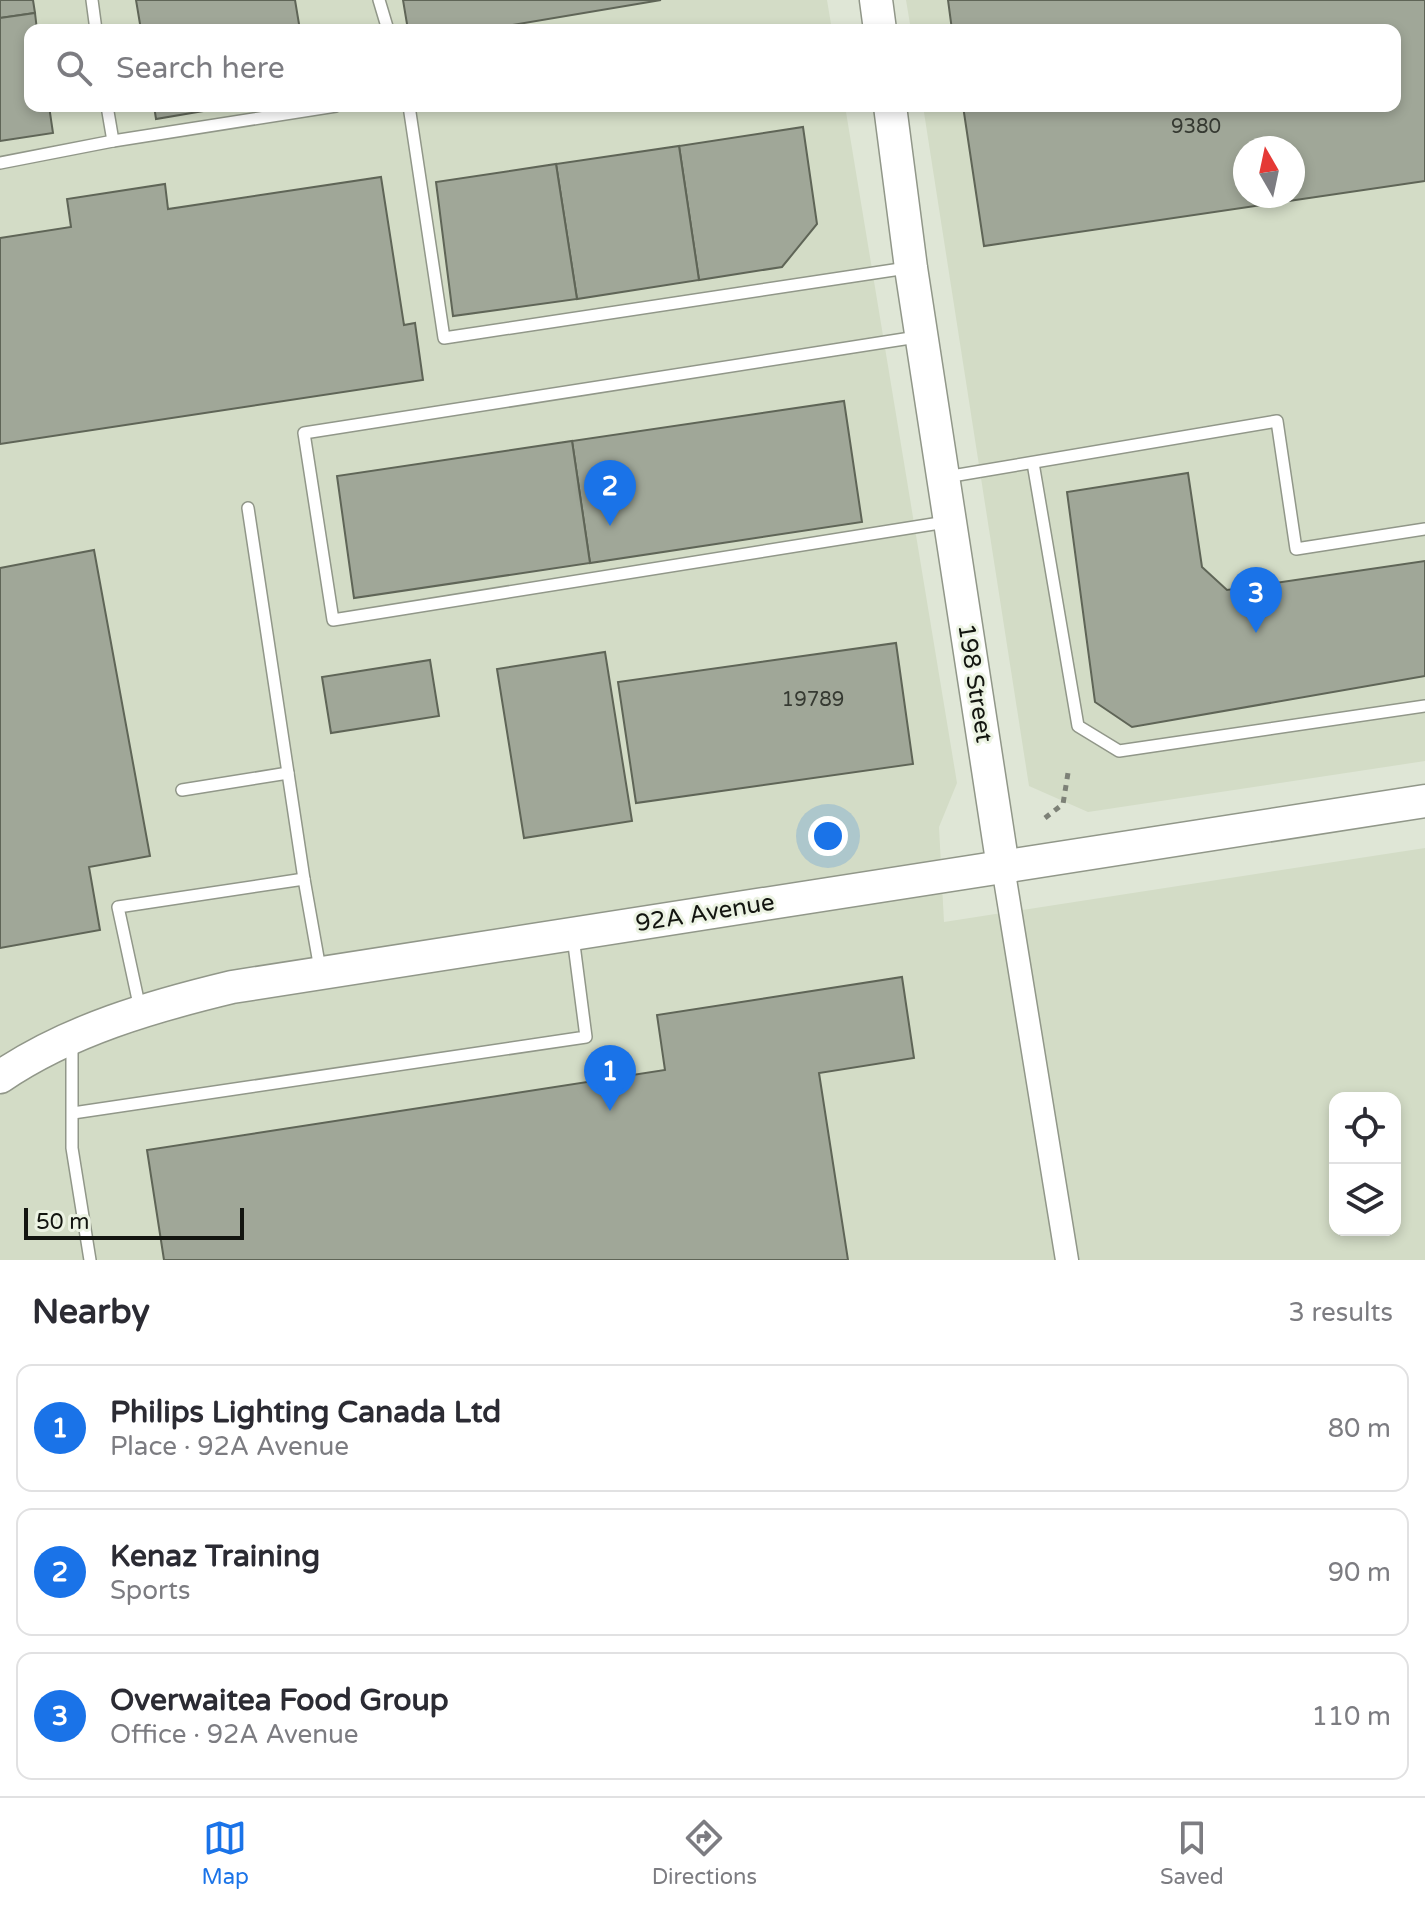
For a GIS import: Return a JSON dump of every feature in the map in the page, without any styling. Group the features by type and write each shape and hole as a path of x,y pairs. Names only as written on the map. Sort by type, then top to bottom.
{"street":[{"path":"876,0 879,24"},
{"name":"198 Street","path":"891,112 943,477 1067,1260"},
{"name":"92A Avenue","path":"0,1077 72,1038 140,1012 232,987 1425,801"}],"lane":[{"path":"92,0 95,24"},
{"path":"379,0 386,24"},
{"path":"108,112 113,141"},
{"path":"0,163 113,141 298,112"},
{"path":"410,112 444,338 911,268"},
{"path":"922,336 304,433 333,620 950,521"},
{"path":"943,477 1277,421 1296,549 1425,529"},
{"path":"1033,463 1078,726 1119,751 1425,706"},
{"path":"248,508 321,973"},
{"path":"182,790 288,773"},
{"path":"140,1012 118,907 304,879"},
{"path":"73,1113 586,1037 573,934"},
{"path":"72,1038 72,1148 90,1260"}],"path":[{"path":"1045,818 1063,804 1068,773"}],"shaded area":[{"path":"0,0 827,0 831,24 24,24 24,112 846,112 957,783 939,827 944,922 1425,848 1425,1260 0,1260"},
{"path":"906,0 1425,0 1425,761 1088,812 1029,786 924,112 1401,112 1401,24 910,24"}],"building":[{"path":"0,0 33,0 35,13 0,18"},
{"path":"136,0 295,0 299,24 140,24"},
{"path":"403,0 661,0 518,24 407,24"},
{"path":"948,0 1425,0 1425,181 1305,199 1305,136 1233,136 1233,208 1242,208 984,246 964,112 1401,112 1401,24 951,24"},
{"path":"35,13 36,24 24,24 24,112 50,112 53,133 0,141 0,18"},
{"path":"155,112 197,112 156,119"},
{"path":"803,127 817,224 782,267 699,280 679,146"},
{"path":"679,146 699,280 577,299 556,164"},
{"path":"556,164 577,299 453,316 436,182"},
{"path":"381,177 404,325 415,323 423,380 0,444 0,238 71,227 67,199 165,184 168,209"},
{"path":"844,401 862,522 590,563 572,441"},
{"path":"572,441 590,563 354,598 337,476"},
{"path":"1188,473 1202,567 1227,590 1425,561 1425,676 1132,727 1095,702 1067,492"},
{"path":"94,550 150,856 89,867 100,930 0,948 0,568"},
{"path":"896,643 913,764 636,803 618,682"},
{"path":"605,652 632,821 524,838 497,669"},
{"path":"430,660 439,716 331,733 322,677"},
{"path":"902,977 914,1058 819,1073 848,1260 164,1260 147,1150 665,1070 657,1015"}],"place":[{"name":"Kenaz Training","path":"610,526"},
{"name":"Overwaitea Food Group","path":"1256,633"},
{"name":"Philips Lighting Canada Ltd","path":"610,1111"}]}
